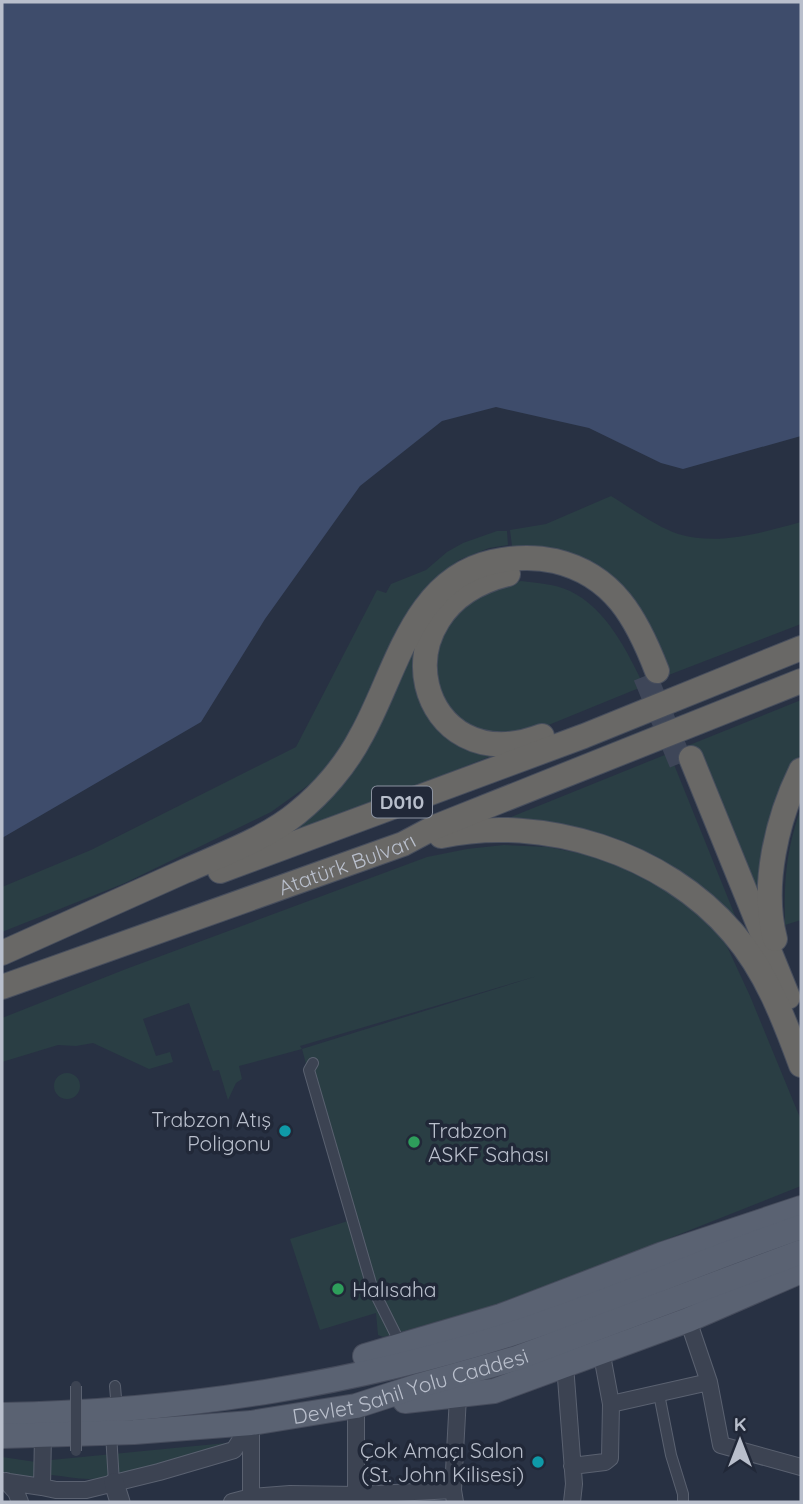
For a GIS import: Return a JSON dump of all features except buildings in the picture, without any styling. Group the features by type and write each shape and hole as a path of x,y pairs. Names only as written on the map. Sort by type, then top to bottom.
{"highway":[{"path":"2,953 231,851 295,815 333,777 361,737 412,627 431,598 465,572 485,563 536,557 558,561 599,580 629,610 644,638 651,674 617,620 600,602 571,581 550,574 507,574 486,580 467,591 447,608 432,631 424,656 423,670 428,693 440,715 461,733 472,738 505,745 527,742 801,639"},
{"name":"Atatürk Bulvarı","path":"2,953 583,736 801,648"},
{"name":"Atatürk Bulvarı","path":"2,987 403,844 435,827 801,681"},
{"path":"686,761 763,960 792,1015"},
{"path":"801,770 786,806 770,894 771,923 801,1065"},
{"path":"403,844 467,830 538,832 620,853 675,881 709,906 735,934 792,1015"}],"main road":[{"path":"413,1364 501,1316 663,1254 801,1208"},
{"name":"Devlet Sahil Yolu Caddesi","path":"2,1415 114,1410 192,1402 413,1364 537,1325 801,1227"},
{"name":"Devlet Sahil Yolu Caddesi","path":"2,1436 43,1435 114,1410 251,1423 356,1406 413,1364 517,1358 801,1252"},
{"path":"356,1406 494,1391 688,1320 801,1270"}],"street":[{"path":"313,1063 309,1070 372,1287 413,1364"},
{"path":"688,1320 709,1382 721,1445 801,1467"},
{"path":"572,1466 604,1462 610,1458 611,1404 601,1350"},
{"path":"565,1364 572,1502"},
{"path":"611,1404 709,1382"},
{"path":"76,1386 76,1451"},
{"path":"659,1394 683,1502"},
{"path":"232,1502 262,1498 356,1495 454,1496 458,1396"},
{"path":"356,1406 356,1495"},
{"path":"114,1410 114,1483 120,1502"},
{"path":"4,1481 52,1493 86,1490 234,1450 251,1423"},
{"path":"251,1423 262,1498"},
{"path":"43,1435 52,1493"},
{"path":"4,1481 16,1492 20,1502"}],"shaded area":[{"path":"611,496 662,527 694,537 740,537 801,522 801,624 666,676 646,621 535,547 512,546 510,530 546,524"},
{"path":"497,531 507,531 508,545 489,548 459,560 433,582 346,747 317,779 271,812 125,883 2,932 2,887 91,850 296,747 377,590 386,593 391,584 426,570 447,552 463,543"},
{"path":"521,581 570,591 595,609 614,632 644,686 524,735 498,737 460,721 435,685 440,634 448,620 493,587"},
{"path":"417,640 415,677 499,753 257,848 300,822"},
{"path":"801,700 801,753 790,773 761,911 695,754 673,762 736,918 691,880 496,823"},
{"path":"801,808 801,920 785,925 787,866"},
{"path":"504,845 548,847 583,854 651,880 693,907 724,940 801,1120 801,1186 539,1290 485,1308 383,1337 378,1335 376,1313 320,1330 290,1239 348,1221 302,1049 239,1066 242,1079 236,1083 228,1100 219,1070 213,1071 189,1003 143,1019 156,1056 170,1052 173,1062 149,1069 93,1043 58,1045 2,1062 2,1018 427,857","holes":["537,976 302,1049 300,1046"]},
{"path":"67,1073 76,1077 80,1086 76,1095 67,1099 58,1095 54,1086 58,1077"},
{"path":"226,1443 226,1446 193,1457 124,1475 89,1479 51,1475 51,1460"},
{"path":"2,1457 36,1462 35,1476 19,1479 2,1477"}],"water":[{"path":"2,2 801,2 801,436 683,469 661,463 589,428 496,407 442,421 360,486 265,619 201,722 2,838"}],"tunnel":[{"path":"645,676 681,763"}],"place":[{"name":"Trabzon Atış Poligonu","path":"285,1131"},
{"name":"Trabzon ASKF Sahası","path":"414,1142"},
{"name":"Halısaha","path":"338,1289"},
{"name":"Çok Amaçı Salon (St. John Kilisesi)","path":"538,1462"}]}
